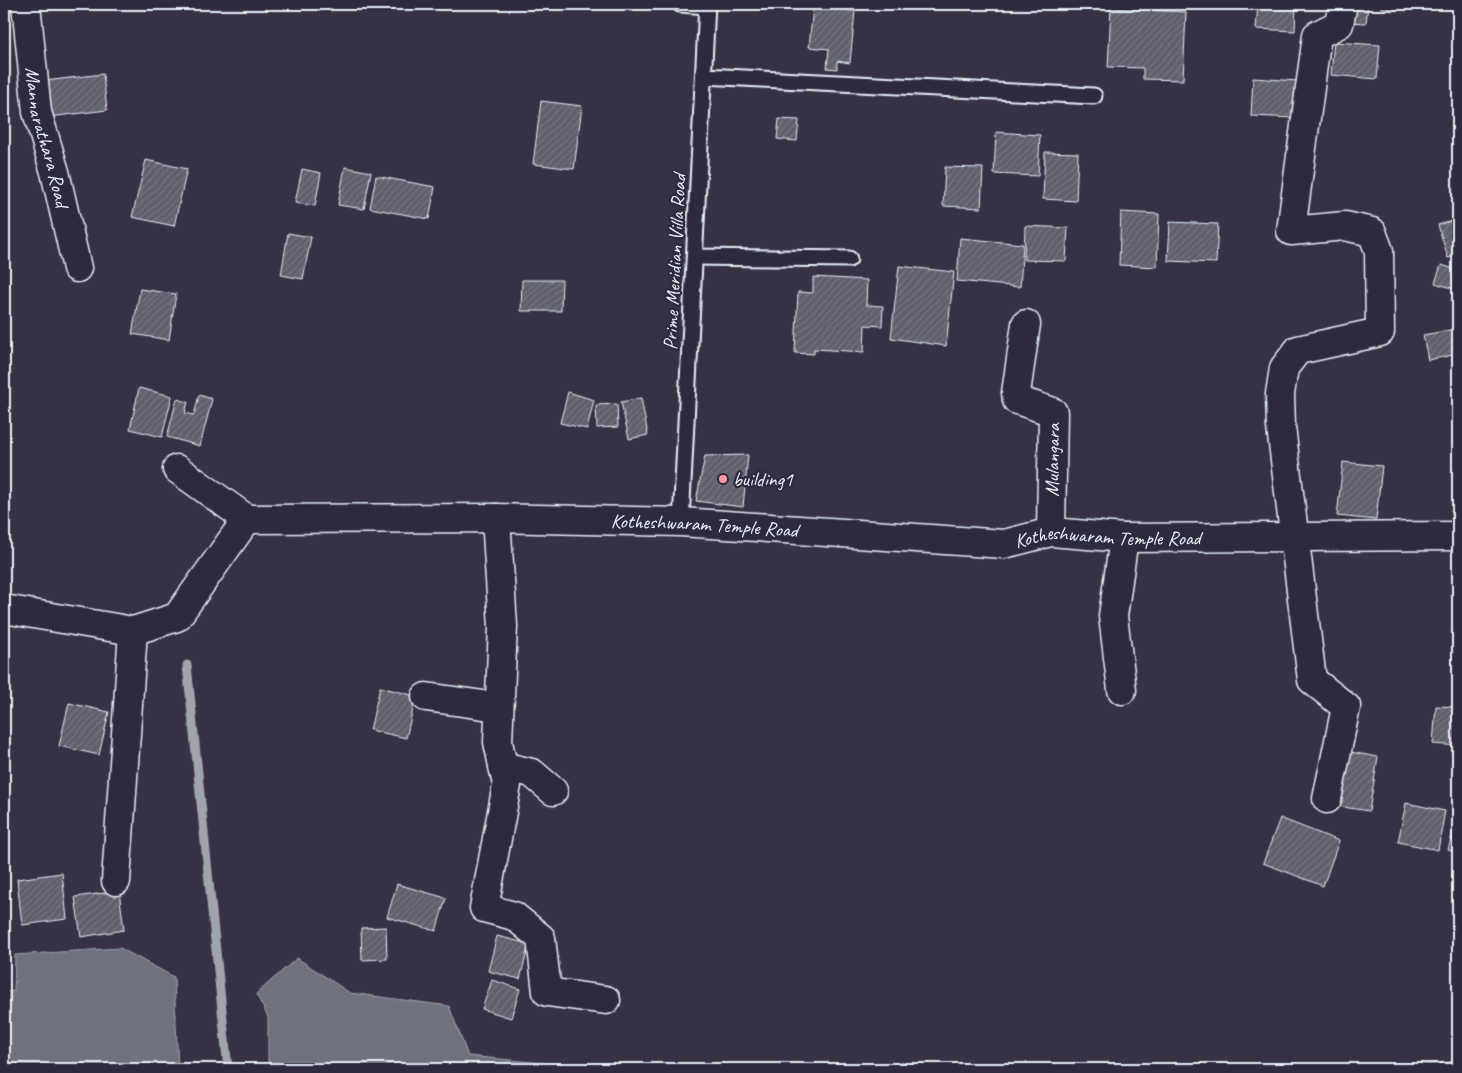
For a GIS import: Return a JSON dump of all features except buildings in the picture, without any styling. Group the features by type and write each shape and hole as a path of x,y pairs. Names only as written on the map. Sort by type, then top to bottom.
{"street":[{"name":"Mannarathara Road","path":"26,4 37,112 55,172 76,268"},
{"path":"1327,799 1346,707 1312,680 1281,427 1280,394 1284,368 1298,350 1380,332 1378,250 1372,232 1345,226 1292,231 1317,35 1339,24 1343,4"},
{"name":"Mulangara","path":"1026,324 1016,393 1017,400 1052,412 1051,532"},
{"path":"4,609 133,631 177,617 247,519 177,469"},
{"path":"496,518 502,626 498,742 507,785 484,908 514,916 542,938 547,992 606,1000"},
{"name":"Kotheshwaram Temple Road","path":"247,519 496,518 681,522 1004,544 1051,532 1124,538 1458,536"},
{"path":"1122,690 1113,616 1124,538"},
{"path":"116,881 133,631"},
{"path":"426,697 498,707"},
{"path":"503,766 532,773 553,791"}],"lane":[{"path":"680,4 707,5"},
{"name":"Prime Meridian Villa Road","path":"681,522 707,5"},
{"path":"704,76 1094,96"},
{"path":"695,257 849,258"}],"water":[{"path":"120,948 174,977 178,1069 4,1069 4,992 14,991 15,955"},
{"path":"297,958 350,993 449,1006 468,1056 585,1067 631,1069 268,1069 268,1017 256,994"},
{"path":"1458,1061 1458,1069 1389,1069"}],"waterway":[{"path":"187,665 228,1069"}],"place":[{"name":"building1","path":"723,479"}]}
